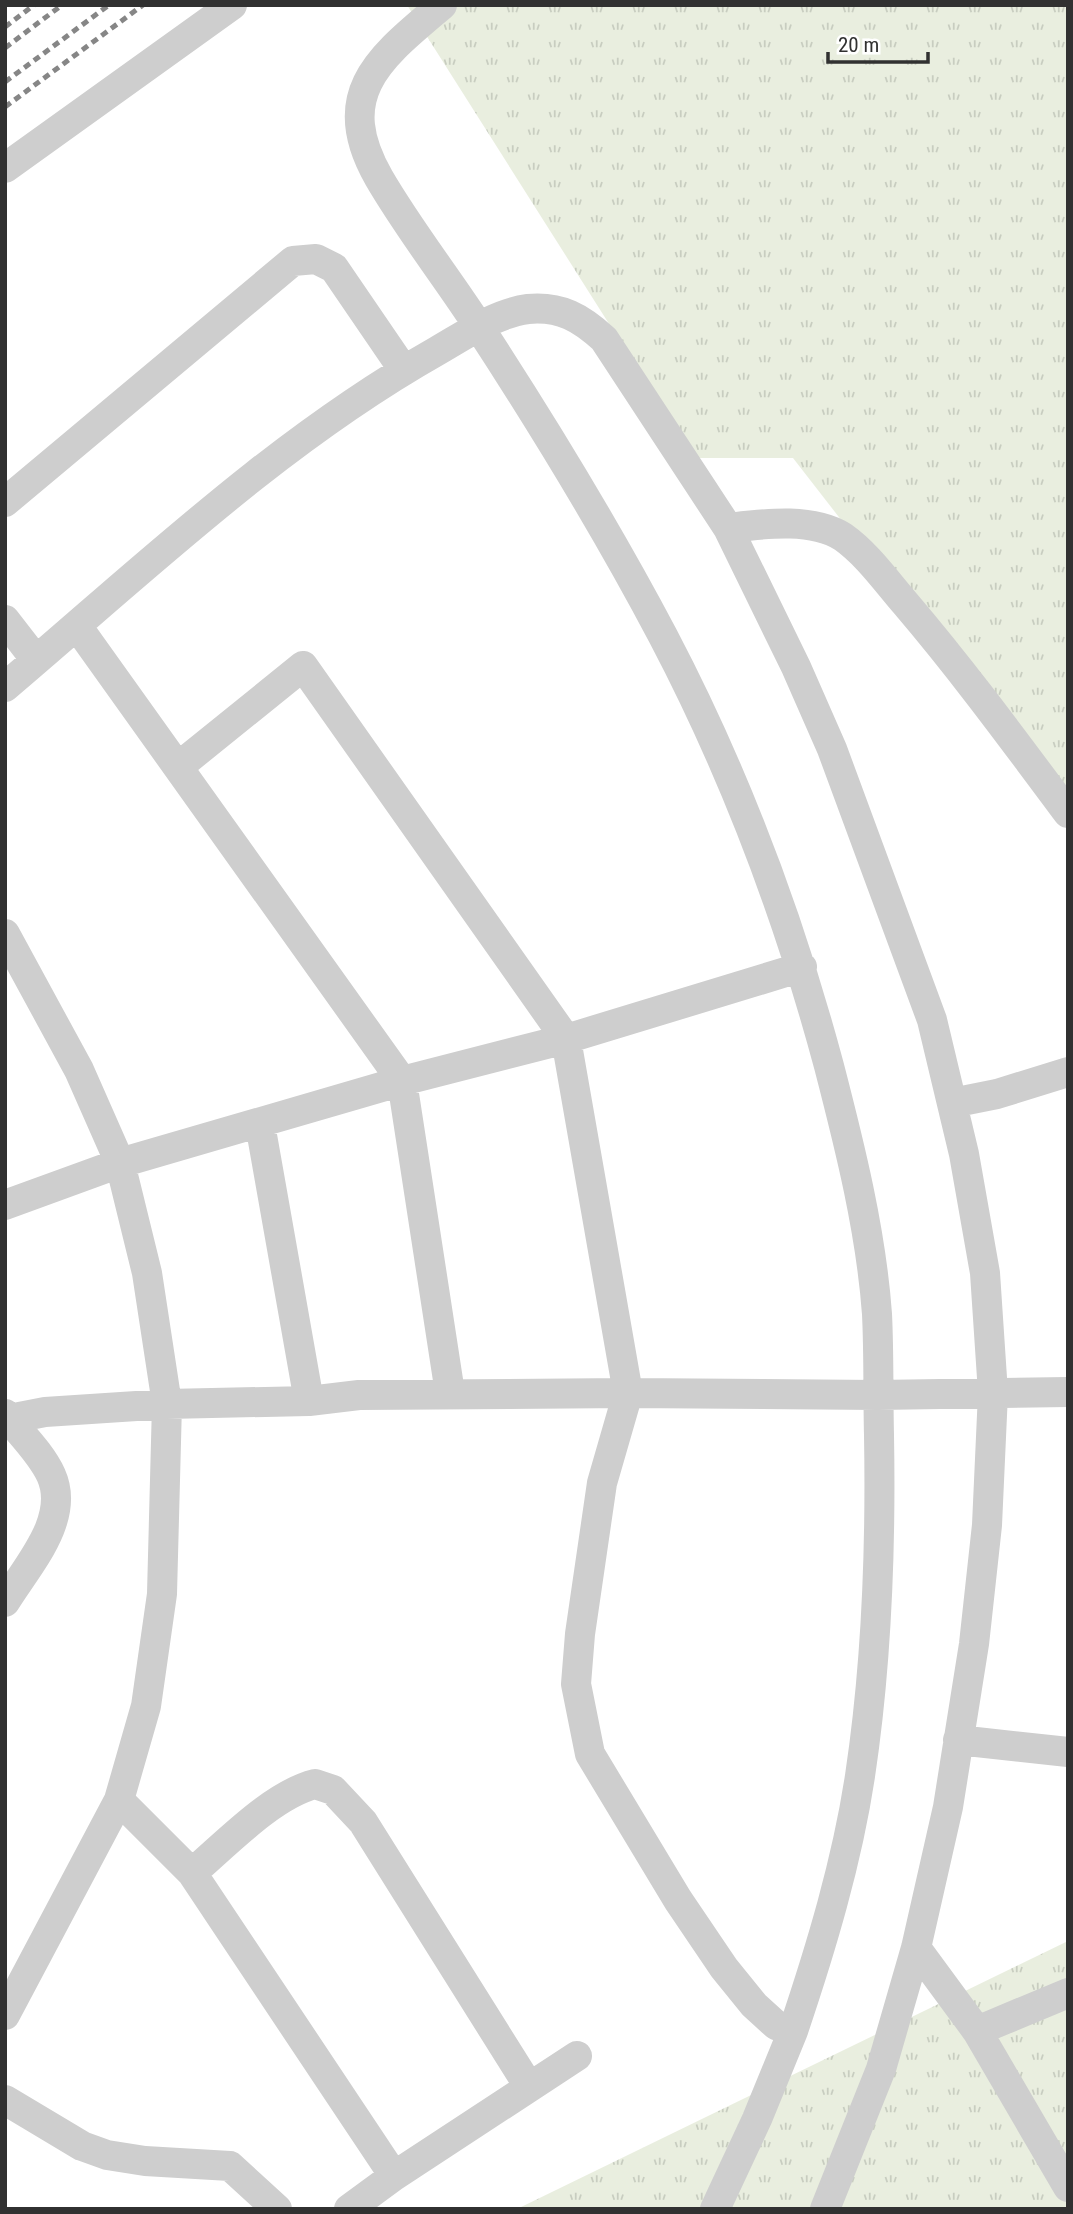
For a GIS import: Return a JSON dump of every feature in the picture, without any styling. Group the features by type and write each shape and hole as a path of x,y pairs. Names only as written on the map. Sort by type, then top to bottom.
{"street":[{"path":"5,168 232,5"},
{"path":"442,5 384,54 361,94 361,132 376,174 479,327 555,449 662,636 715,742 762,853 802,967 847,1135 877,1312 880,1512 874,1660 860,1779 843,1857 793,2031 757,2119 715,2209"},
{"path":"5,502 293,261 316,259 334,268 403,369"},
{"path":"5,687 247,480 372,387 479,327 527,309 552,309 581,318 604,339 728,528 796,667 837,761 932,1020 953,1103 985,1273 993,1393 987,1525 948,1807 916,1948 881,2069 825,2209"},
{"path":"728,528 795,524 819,528 842,537 865,557 963,671 1068,813"},
{"path":"5,620 36,660"},
{"path":"77,626 402,1081 450,1393"},
{"path":"178,767 303,666 566,1040 628,1393 602,1483 580,1634 576,1684 590,1755 672,1890 724,1968 761,2012 776,2025 793,2031"},
{"path":"5,934 79,1070 121,1163 147,1273 167,1404 162,1594 146,1706 119,1800 5,2015"},
{"path":"5,1205 121,1163 402,1081 566,1040 802,967"},
{"path":"953,1103 997,1094 1068,1072"},
{"path":"260,1124 309,1401"},
{"path":"7,1416 167,1404 309,1401 359,1395 878,1395 1068,1392"},
{"path":"5,1602 53,1522 57,1507 56,1490 50,1473 7,1416"},
{"path":"958,1740 1068,1752"},
{"path":"192,1873 257,1817 286,1798 315,1784 333,1790 363,1822 528,2085"},
{"path":"119,1800 192,1873 394,2176"},
{"path":"916,1948 977,2031 1068,2187"},
{"path":"977,2031 1068,1993"},
{"path":"349,2209 528,2085 577,2056"},
{"path":"5,2100 82,2146 107,2155 145,2161 230,2166 277,2209"}],"green space":[{"path":"407,5 1068,5 1068,812 793,458 694,458"},
{"path":"1068,1941 1068,2209 517,2209"}],"railway":[{"path":"5,27 34,5"},
{"path":"5,48 62,5"},
{"path":"5,82 109,5"},
{"path":"5,107 143,5"}]}
